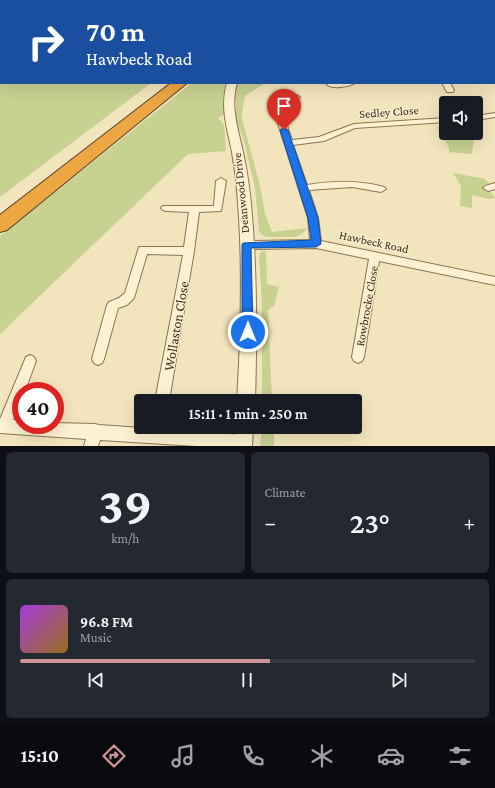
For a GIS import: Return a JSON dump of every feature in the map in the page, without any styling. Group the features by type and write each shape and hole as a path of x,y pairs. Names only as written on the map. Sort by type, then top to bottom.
{"highway":[{"path":"0,209 164,84"},
{"path":"0,225 179,84"}],"street":[{"name":"Deanwood Drive","path":"232,84 228,102 228,117 239,159 247,245 248,328 246,394"},
{"path":"331,85 340,84"},
{"path":"447,84 450,90"},
{"path":"296,97 278,109 315,225 316,244"},
{"path":"483,117 495,115"},
{"name":"Sedley Close","path":"289,143 321,139 354,126 439,120"},
{"path":"166,208 218,209 221,181"},
{"path":"304,188 347,183 381,189"},
{"name":"Wollaston Close","path":"163,394 189,250 194,209"},
{"name":"Hawbeck Road","path":"247,245 316,244 495,281"},
{"path":"98,359 113,305 123,302 130,295 143,250 189,250"},
{"name":"Rowbrocke Close","path":"358,357 375,255"},
{"path":"30,361 2,426 95,431 134,431"},
{"path":"91,446 95,431"},
{"path":"193,434 243,438"}],"green space":[{"path":"0,84 150,84 0,197"},
{"path":"191,84 226,84 224,115 218,118 224,125 226,151 188,154 0,334 0,236"},
{"path":"237,84 263,84 245,96 242,119 260,186 265,214 272,232 307,228 303,233 296,237 267,237 262,235 259,231 255,188 243,137 236,122 236,86"},
{"path":"444,140 474,140 472,154 449,152 449,148"},
{"path":"453,173 485,179 489,183 483,185 488,188 495,198 489,199 473,195 472,208 460,206 461,186"},
{"path":"266,251 267,284 279,287 274,306 268,310 272,394 262,394 262,301 259,256 261,252"},
{"path":"261,434 274,434 274,446 260,446"}],"route":[{"path":"248,332 247,245 300,243 316,244 315,225 284,130"}]}
